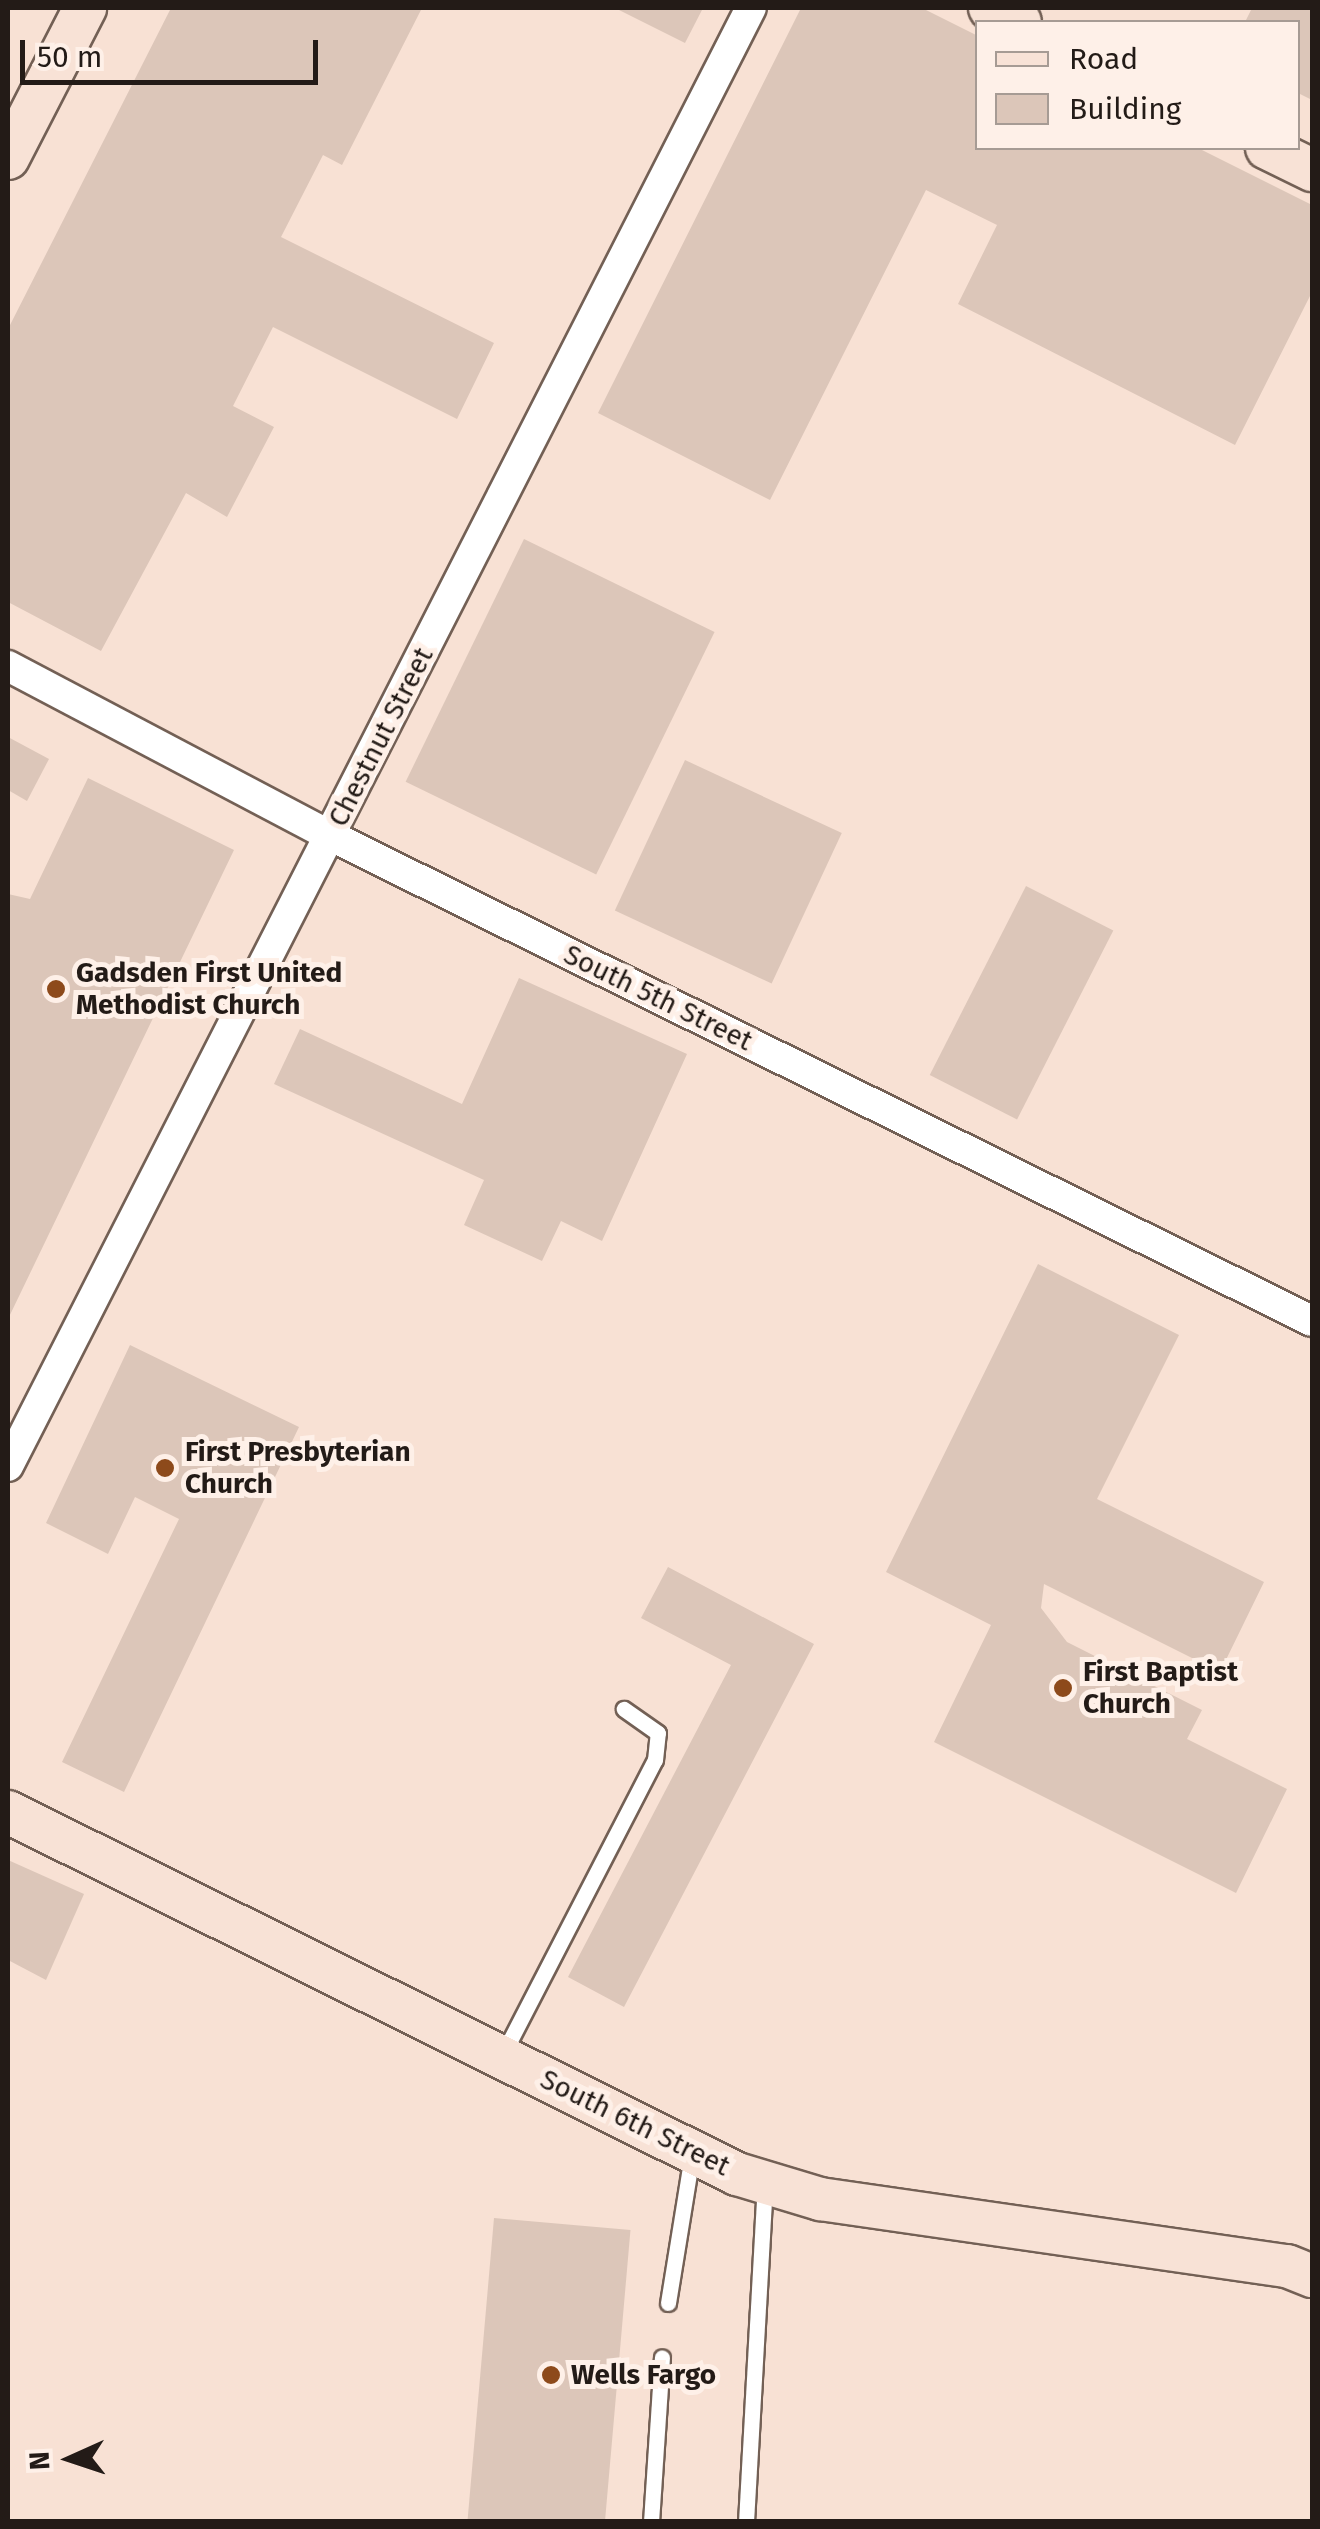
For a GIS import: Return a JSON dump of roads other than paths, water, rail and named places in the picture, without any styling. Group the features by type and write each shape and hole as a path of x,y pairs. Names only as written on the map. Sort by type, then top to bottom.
{"street":[{"path":"8,158 85,8"},
{"name":"Chestnut Street","path":"8,1466 751,8"},
{"path":"990,8 1016,20"},
{"path":"1271,150 1312,170"},
{"name":"South 5th Street","path":"8,666 331,836 1312,1321"},
{"name":"South 6th Street","path":"8,1812 692,2152 765,2183 820,2198 1287,2266 1312,2276"}],"lane":[{"path":"501,2057 655,1760 658,1733 624,1709"},
{"path":"668,2303 692,2152"},
{"path":"746,2522 765,2183"},
{"path":"650,2522 662,2358"}],"place":[{"name":"Gadsden First United Methodist Church","path":"56,989"},
{"name":"First Presbyterian Church","path":"165,1468"},
{"name":"First Baptist Church","path":"1063,1688"},
{"name":"Wells Fargo","path":"551,2375"}]}
